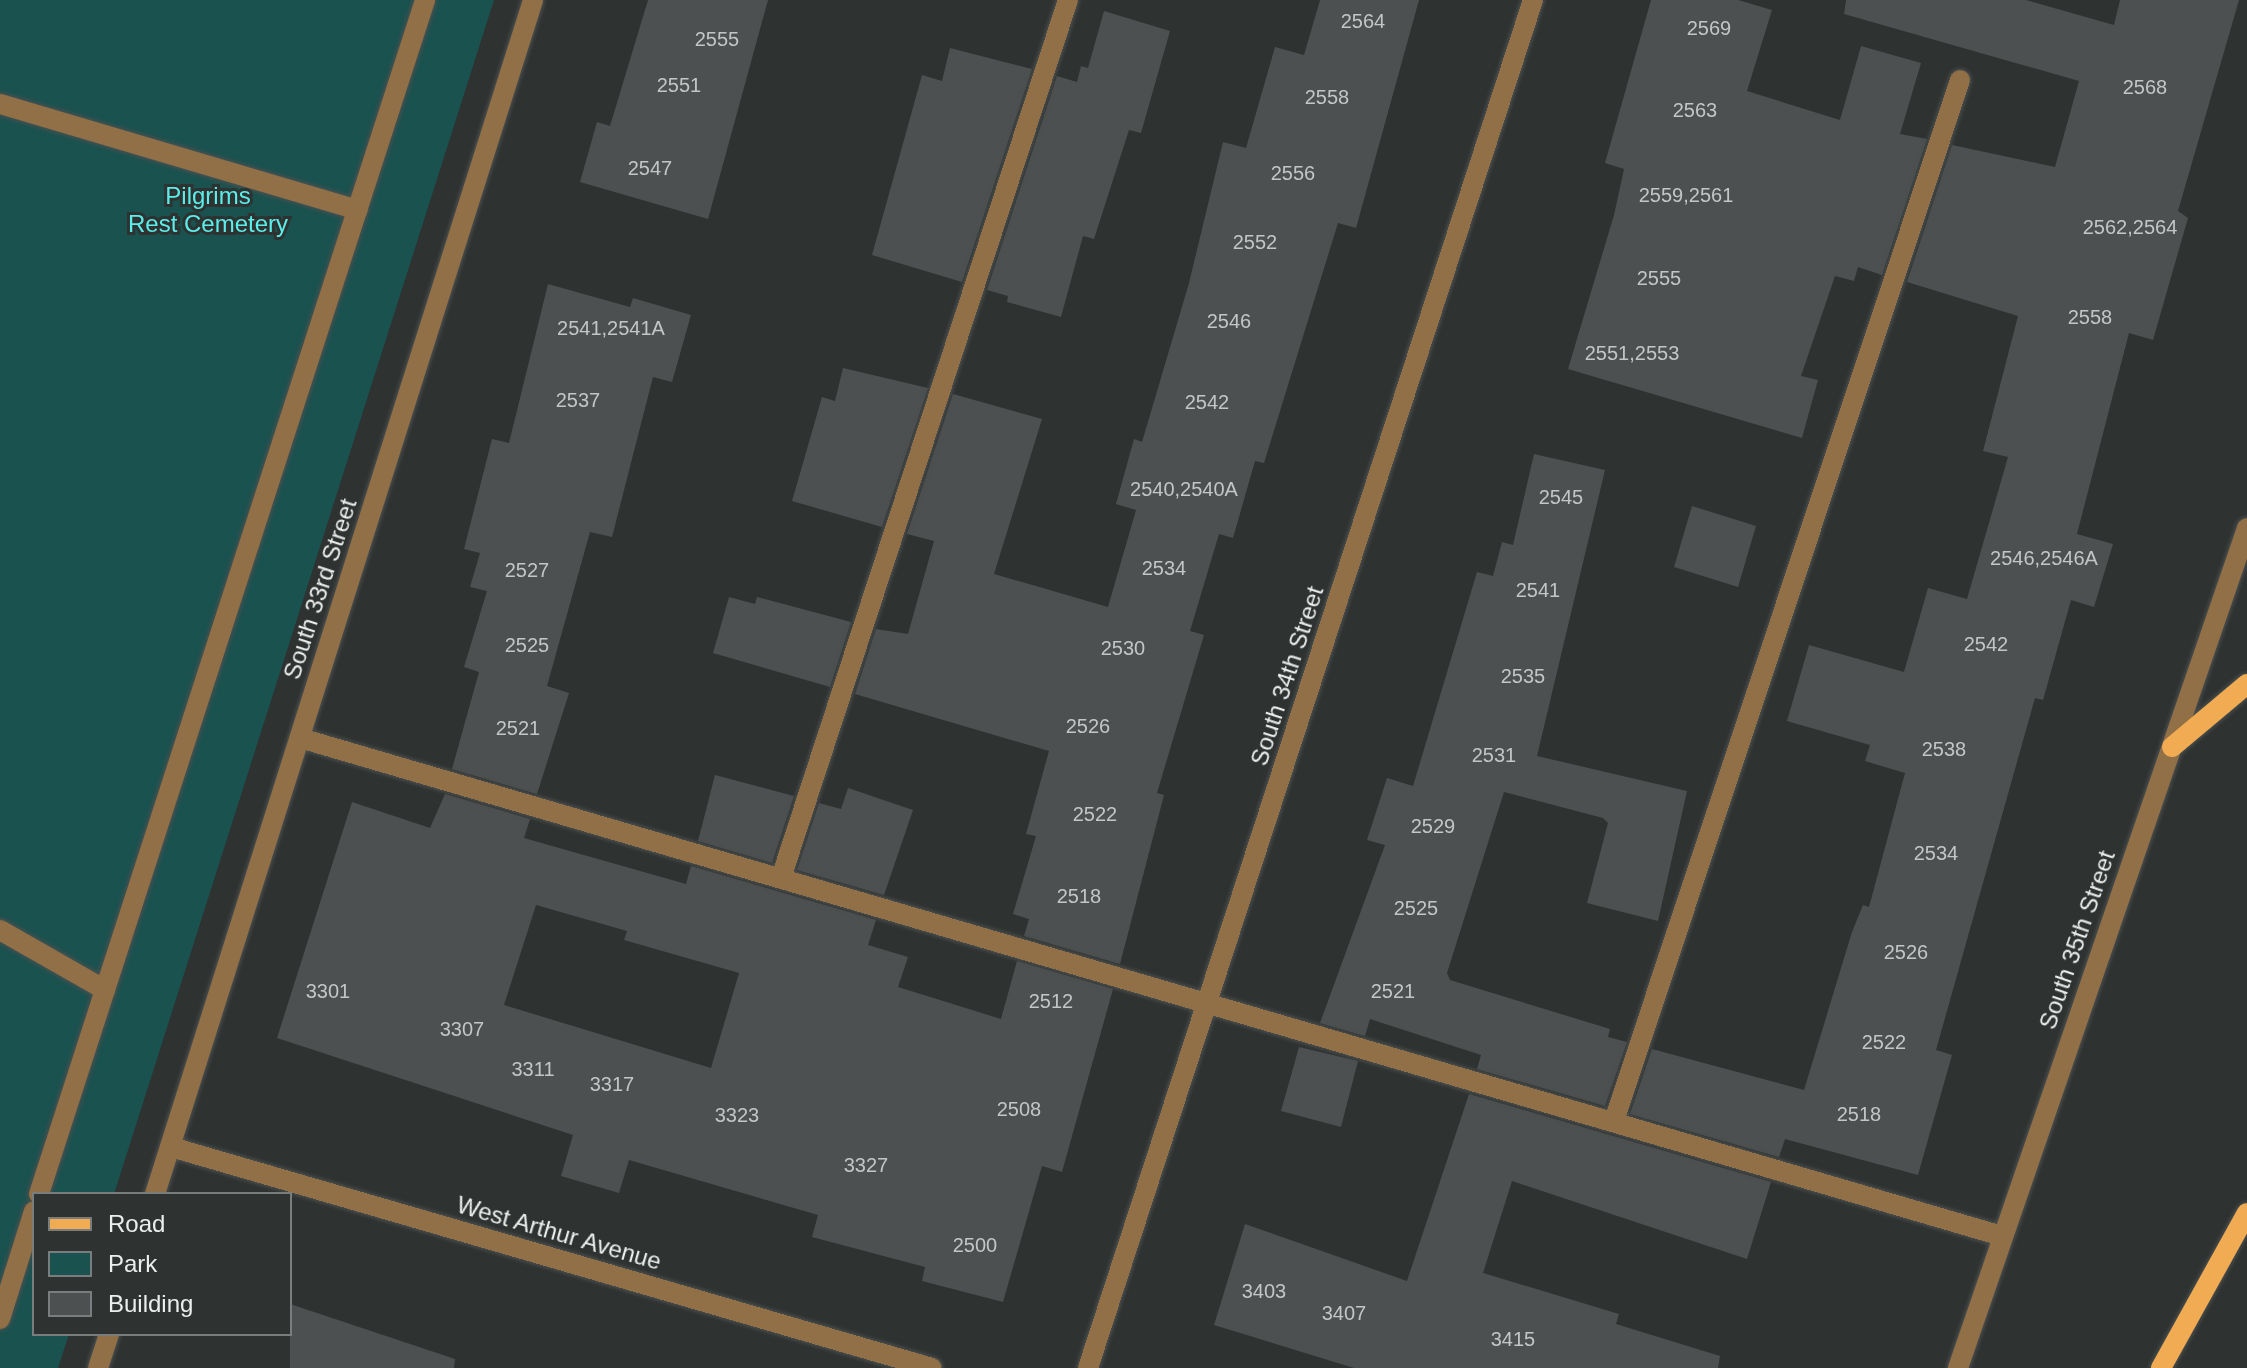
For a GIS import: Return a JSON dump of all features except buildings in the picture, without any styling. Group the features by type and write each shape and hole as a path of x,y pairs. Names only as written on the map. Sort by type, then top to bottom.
{"main road":[{"path":"2172,747 2247,684"},
{"path":"2161,1368 2244,1218"}],"street":[{"path":"40,1192 425,0"},
{"name":"South 33rd Street","path":"156,1192 533,0"},
{"path":"781,878 1068,0"},
{"name":"South 34th Street","path":"1088,1368 1533,0"},
{"path":"1614,1121 1960,80"},
{"path":"0,104 358,210"},
{"name":"South 35th Street","path":"1958,1368 2247,528"},
{"path":"300,738 2002,1236"},
{"path":"0,930 105,990"},
{"name":"West Arthur Avenue","path":"171,1147 932,1368"},
{"path":"0,1319 32,1217"},
{"path":"98,1368 108,1336"}],"green space":[{"name":"Pilgrims Rest Cemetery","path":"0,0 494,0 115,1192 32,1192 32,1336 68,1336 58,1368 0,1368"}]}
